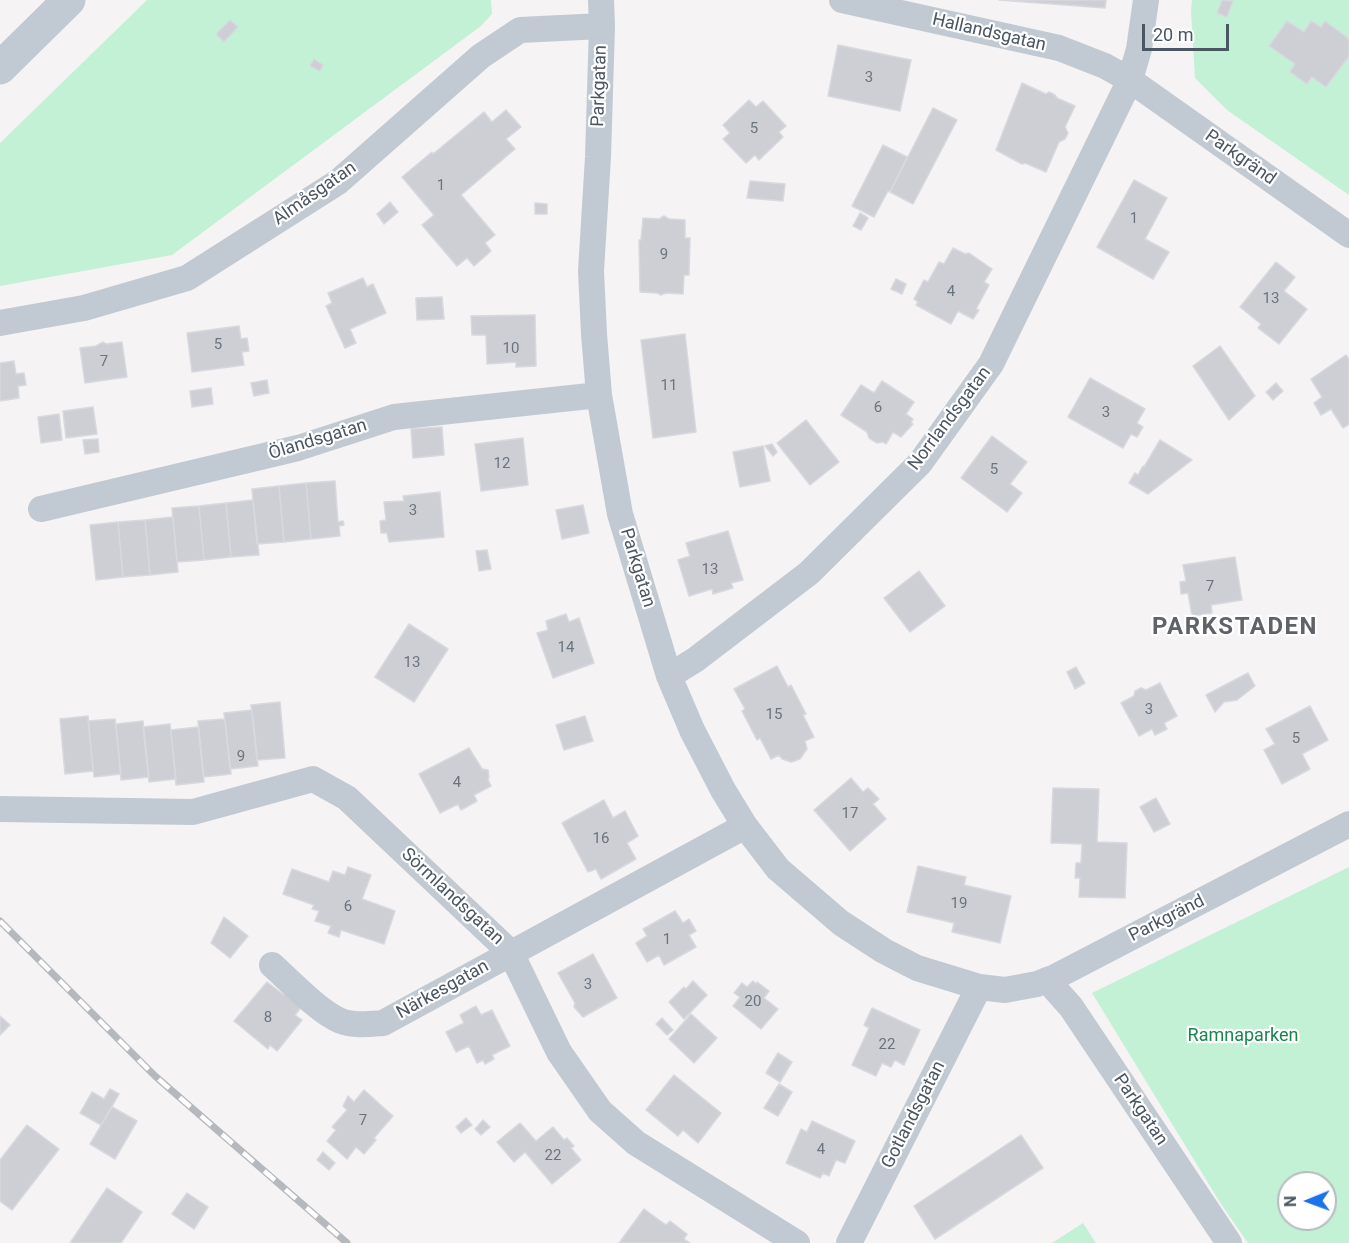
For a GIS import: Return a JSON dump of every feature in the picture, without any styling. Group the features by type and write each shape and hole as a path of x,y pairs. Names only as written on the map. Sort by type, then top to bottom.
{"street":[{"path":"0,68 69,0"},
{"name":"Parkgatan","path":"601,0 602,26 591,272 599,395 621,514 669,676 692,730 723,790 745,826 778,869 841,923 884,951 917,968 979,987"},
{"name":"Hallandsgatan","path":"842,0 1059,48 1105,66 1130,81"},
{"name":"Norrlandsgatan","path":"669,676 695,660 809,573 920,463 991,364 1130,81 1139,49 1146,0"},
{"name":"Almåsgatan","path":"0,322 84,308 187,278 338,182 481,56 520,30 602,26"},
{"name":"Parkgränd","path":"1130,81 1349,235"},
{"name":"Ölandsgatan","path":"41,509 298,448 394,417 599,395"},
{"name":"Sörmlandsgatan","path":"0,809 194,812 314,779 347,798 512,952 559,1052 600,1111 636,1143 797,1243"},
{"name":"Parkgränd","path":"979,987 1005,990 1047,980 1349,824"},
{"name":"Närkesgatan","path":"272,965 327,1013 342,1021 363,1024 383,1023 745,826"},
{"name":"Parkgatan","path":"1047,980 1071,1006 1229,1243"},
{"name":"Gotlandsgatan","path":"849,1243 979,987"}],"green space":[{"path":"147,0 491,0 492,14 481,26 172,255 0,286 0,143"},
{"path":"1192,0 1349,0 1349,195 1227,110 1195,78"},
{"name":"Ramnaparken","path":"1349,867 1349,1243 1248,1243 1221,1204 1092,993"},
{"path":"1083,1223 1096,1243 1052,1243"}],"building":[{"path":"999,0 1106,0 1105,8"},
{"path":"1222,0 1233,1 1227,17 1217,13"},
{"path":"230,20 238,27 224,42 216,34"},
{"path":"1287,21 1304,32 1311,21 1321,27 1325,21 1349,39 1349,56 1326,87 1312,77 1307,84 1290,72 1295,64 1269,46"},
{"path":"838,45 911,60 900,111 828,96"},
{"path":"314,59 323,65 320,71 310,66"},
{"path":"1022,83 1046,94 1049,92 1075,106 1065,127 1068,133 1065,139 1059,142 1046,172 1025,163 1022,164 996,150"},
{"path":"749,100 756,107 763,101 786,126 779,132 783,137 759,160 755,155 746,163 723,139 730,133 723,125"},
{"path":"933,108 957,120 913,204 890,192"},
{"path":"506,110 521,127 506,139 515,149 461,195 495,235 485,243 491,251 474,266 467,258 457,266 422,225 434,215 402,177 484,112 492,122"},
{"path":"883,145 907,157 890,192 888,191 874,217 852,206"},
{"path":"1134,180 1167,198 1145,239 1169,252 1153,279 1097,247"},
{"path":"750,181 785,184 783,201 747,198"},
{"path":"390,202 398,212 384,224 377,214"},
{"path":"535,203 547,204 547,214 535,214"},
{"path":"860,213 868,218 861,230 853,226"},
{"path":"664,216 669,219 685,220 685,238 690,238 689,275 684,275 683,294 661,295 640,292 639,240 641,240 643,218 659,219"},
{"path":"953,248 965,254 969,253 992,269 984,282 989,285 973,319 958,311 951,324 916,305 918,302 914,299 924,280 928,282 939,262 944,264"},
{"path":"1276,262 1295,277 1284,291 1307,309 1279,344 1258,328 1261,324 1240,307"},
{"path":"363,278 367,287 373,284 386,313 350,329 356,343 345,348 326,306 332,303 328,293"},
{"path":"896,279 906,284 902,294 891,289"},
{"path":"442,297 444,319 417,320 416,298"},
{"path":"535,315 536,366 516,367 516,362 487,364 486,335 472,335 471,316"},
{"path":"239,326 241,339 247,338 249,351 242,352 244,365 192,372 187,333"},
{"path":"685,334 696,432 653,438 641,340"},
{"path":"103,342 106,344 122,342 127,377 85,383 80,348 96,346"},
{"path":"1220,346 1255,396 1229,420 1193,366"},
{"path":"1346,355 1349,359 1349,424 1343,428 1331,409 1321,415 1314,403 1322,397 1311,379"},
{"path":"14,361 16,374 24,373 26,385 18,386 19,398 0,401 0,363"},
{"path":"1090,378 1145,409 1137,423 1143,427 1137,437 1131,434 1123,448 1068,417"},
{"path":"267,380 269,393 254,396 251,383"},
{"path":"882,381 914,402 906,414 913,419 911,423 913,424 901,437 893,432 886,444 877,443 869,438 867,432 841,415 861,385 874,393"},
{"path":"1276,383 1283,391 1273,400 1266,392"},
{"path":"211,388 213,404 192,407 190,391"},
{"path":"93,407 97,434 66,438 63,411"},
{"path":"59,414 62,440 41,443 38,417"},
{"path":"806,420 839,462 810,485 777,443"},
{"path":"442,427 444,455 413,458 411,429"},
{"path":"992,436 1027,462 1010,484 1022,493 1007,512 961,478"},
{"path":"523,438 528,485 481,491 475,444"},
{"path":"98,439 99,452 85,454 83,440"},
{"path":"1160,440 1192,460 1148,494 1129,483 1135,473 1138,475 1144,467"},
{"path":"772,444 777,452 773,456 765,446"},
{"path":"763,446 770,481 740,487 733,452"},
{"path":"335,481 338,522 343,521 344,525 339,526 340,536 311,539 306,483"},
{"path":"306,483 311,539 284,542 279,486"},
{"path":"279,486 284,542 257,544 252,489"},
{"path":"440,492 444,537 389,542 387,533 381,533 380,521 386,520 384,502 404,501 403,496"},
{"path":"253,500 259,555 231,557 226,503"},
{"path":"226,503 231,557 204,560 199,506"},
{"path":"583,505 589,533 562,539 556,510"},
{"path":"199,506 204,560 177,562 172,508"},
{"path":"173,517 178,572 150,575 145,520"},
{"path":"145,520 150,575 123,577 118,522"},
{"path":"118,522 123,577 96,580 90,525"},
{"path":"728,531 743,580 731,583 733,588 713,594 712,589 689,596 678,560 690,556 686,543"},
{"path":"487,550 491,569 479,571 476,551"},
{"path":"1235,557 1242,600 1211,605 1212,613 1192,616 1188,593 1181,594 1180,582 1186,581 1183,565"},
{"path":"919,571 945,606 910,632 884,598"},
{"path":"566,614 569,622 579,618 594,663 553,678 537,633 548,630 546,621"},
{"path":"409,624 448,649 414,702 375,677"},
{"path":"777,666 788,687 791,685 806,714 803,715 814,737 805,741 807,749 800,759 791,762 782,759 779,755 771,759 760,738 757,740 742,711 745,709 734,689"},
{"path":"1076,667 1085,683 1075,689 1067,672"},
{"path":"1248,673 1255,686 1237,700 1224,702 1215,712 1206,695"},
{"path":"1160,683 1177,716 1164,723 1167,729 1155,735 1152,729 1139,736 1121,703 1134,696 1135,691 1141,688 1146,690"},
{"path":"280,702 285,758 257,760 251,705"},
{"path":"1310,706 1328,740 1302,754 1310,769 1282,784 1264,750 1275,744 1266,729"},
{"path":"252,710 258,766 230,769 224,713"},
{"path":"88,716 93,771 65,774 60,719"},
{"path":"585,716 593,741 564,750 556,725"},
{"path":"115,719 121,774 94,777 88,721"},
{"path":"225,719 231,774 204,777 198,721"},
{"path":"143,721 149,777 121,780 116,724"},
{"path":"170,724 176,779 149,782 143,727"},
{"path":"198,727 204,782 176,785 171,730"},
{"path":"469,748 482,769 488,770 488,780 491,786 474,795 477,801 461,810 458,804 440,813 419,774"},
{"path":"851,778 863,792 868,788 879,799 873,804 886,819 850,851 814,810"},
{"path":"1053,788 1099,789 1097,842 1127,843 1125,898 1079,897 1080,878 1075,878 1076,863 1081,863 1082,844 1051,843"},
{"path":"1156,798 1170,824 1154,832 1140,807"},
{"path":"604,800 613,818 625,811 638,836 627,843 636,859 601,879 596,869 588,872 562,823"},
{"path":"918,866 966,877 964,885 1011,896 1000,943 952,932 954,923 907,912"},
{"path":"348,867 371,875 362,899 395,911 384,944 341,930 339,937 328,933 331,926 315,921 319,911 312,909 314,905 283,894 292,869 329,882 333,871 345,875"},
{"path":"675,911 683,923 689,919 696,931 689,935 696,947 664,965 659,955 647,962 636,943 647,936 643,929"},
{"path":"224,917 248,936 230,958 211,943"},
{"path":"593,954 617,998 583,1017 574,1007 575,1003 558,973"},
{"path":"693,981 707,995 684,1019 669,1002"},
{"path":"753,981 769,991 764,998 778,1009 761,1029 733,1006 740,997 734,993 742,983 747,987"},
{"path":"267,982 284,995 287,992 303,1005 295,1015 302,1020 277,1051 270,1045 268,1049 234,1021"},
{"path":"476,1006 481,1015 492,1010 510,1046 492,1055 494,1059 485,1064 483,1060 477,1063 469,1046 456,1052 446,1032 464,1023 460,1015"},
{"path":"872,1008 920,1030 904,1065 895,1060 891,1067 882,1063 876,1076 852,1065 869,1028 864,1025"},
{"path":"691,1014 717,1038 694,1063 669,1039"},
{"path":"0,1016 10,1025 0,1035"},
{"path":"662,1018 673,1030 667,1035 656,1024"},
{"path":"778,1053 792,1062 780,1082 766,1073"},
{"path":"674,1075 721,1113 698,1143 683,1130 678,1136 646,1110"},
{"path":"779,1084 792,1092 778,1116 764,1108"},
{"path":"110,1089 119,1094 101,1125 80,1113 92,1092 104,1099"},
{"path":"364,1090 393,1116 364,1154 356,1147 347,1159 327,1141 336,1130 332,1127 347,1110 343,1106 348,1096 354,1102"},
{"path":"112,1107 137,1121 115,1159 90,1144"},
{"path":"466,1118 472,1125 461,1133 456,1127"},
{"path":"483,1120 490,1127 481,1135 475,1129"},
{"path":"812,1121 855,1141 845,1163 836,1160 829,1176 823,1173 820,1178 786,1163 801,1129 807,1132"},
{"path":"520,1123 536,1141 553,1127 564,1140 567,1138 574,1146 571,1148 581,1160 552,1184 525,1152 514,1162 497,1142"},
{"path":"27,1125 59,1149 12,1210 0,1201 0,1160"},
{"path":"1021,1135 1043,1168 935,1239 914,1206"},
{"path":"323,1152 335,1163 329,1170 317,1160"},
{"path":"107,1188 142,1212 121,1243 70,1243"},
{"path":"187,1193 208,1207 194,1229 172,1214"},
{"path":"644,1209 666,1225 670,1221 687,1234 684,1239 690,1243 619,1243"}],"railway":[{"path":"0,921 155,1076 347,1243"}],"district":[{"name":"PARKSTADEN","path":"1235,628"}]}
